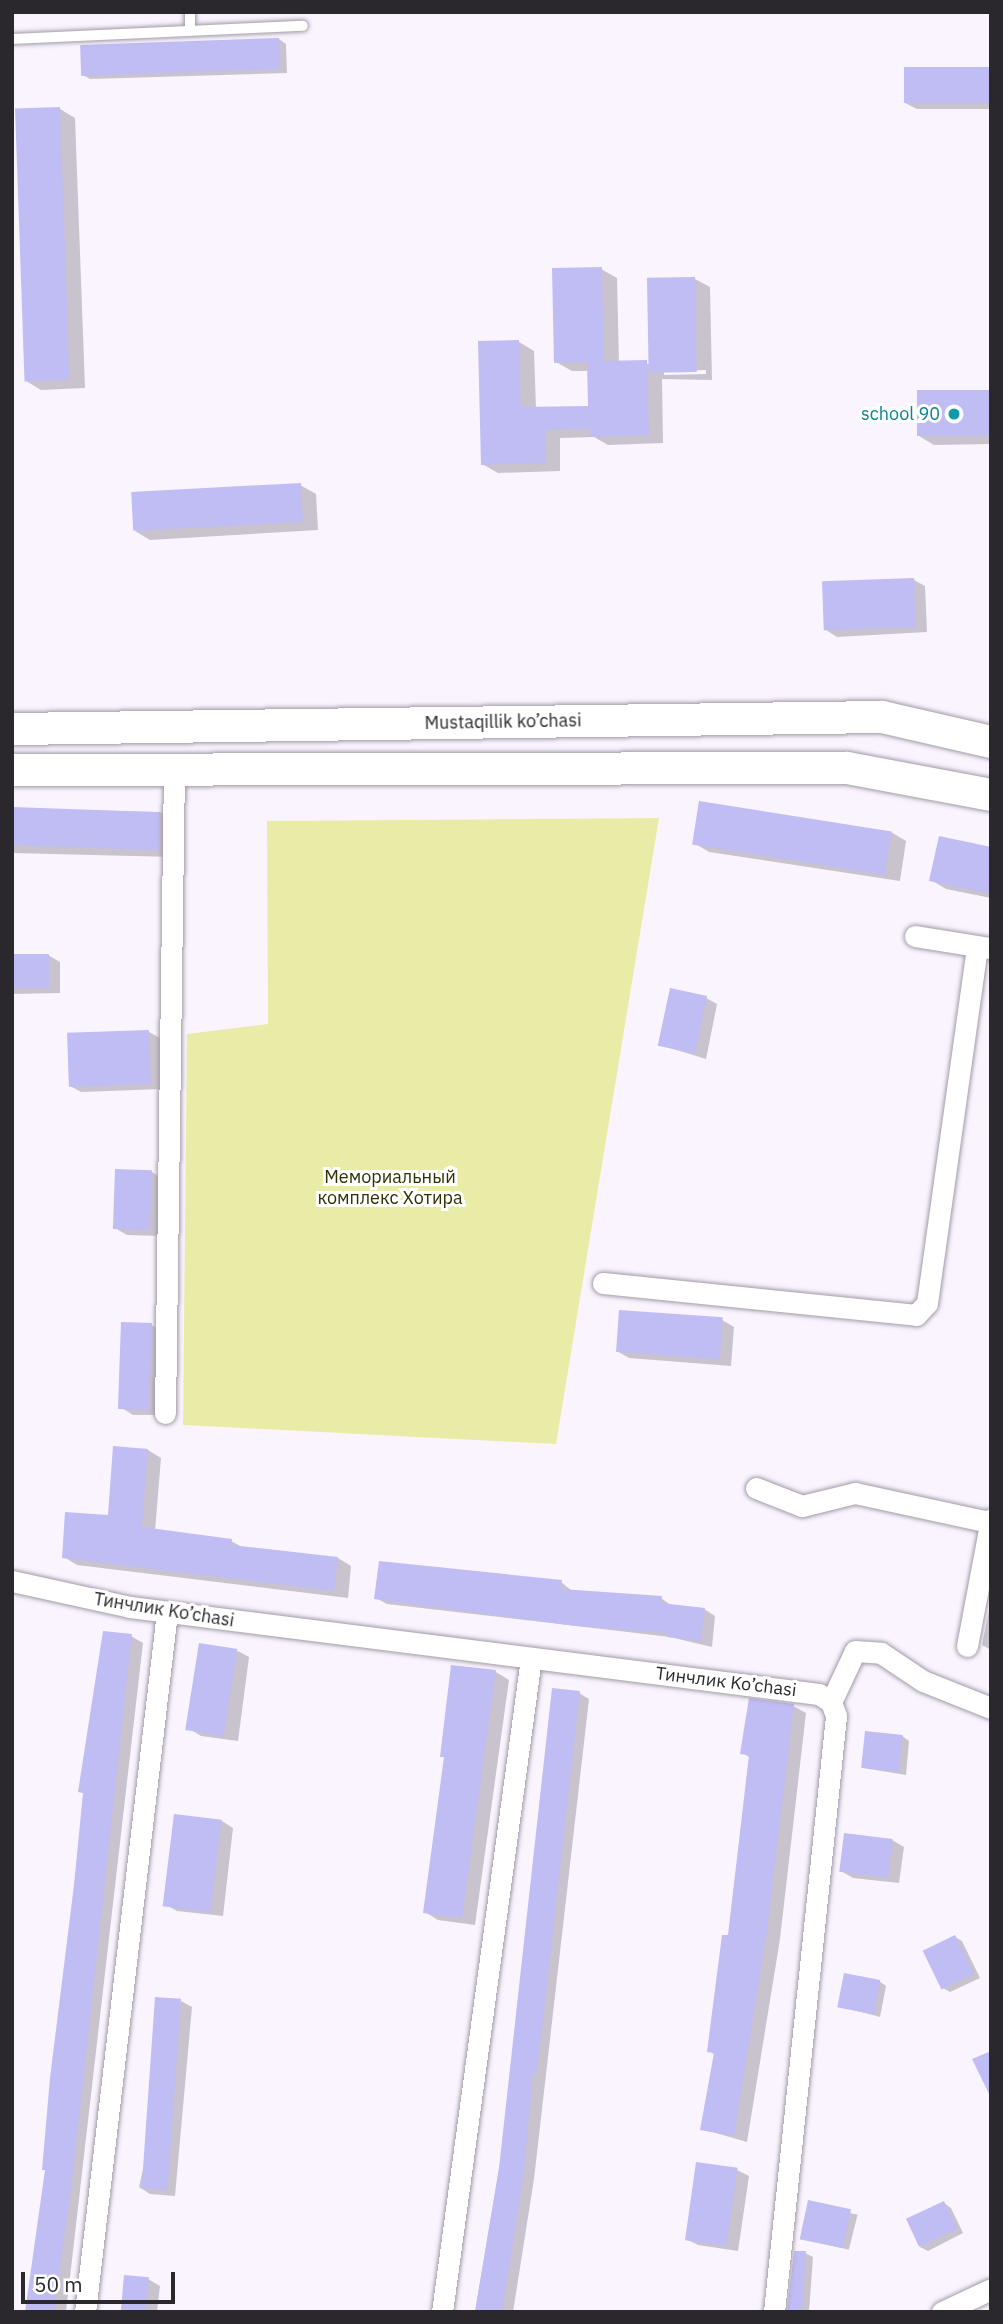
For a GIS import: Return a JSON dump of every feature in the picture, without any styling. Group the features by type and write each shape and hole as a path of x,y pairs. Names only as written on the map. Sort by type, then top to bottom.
{"main road":[{"name":"Mustaqillik ko’chasi","path":"12,729 882,717 991,742"},
{"path":"12,770 847,768 991,795"}],"street":[{"path":"165,1413 174,769"},
{"path":"603,1283 916,1315 927,1303 984,947 915,936"},
{"path":"756,1488 802,1506 856,1493 990,1520 967,1646"},
{"name":"Тинчлик Ko’chasi","path":"12,1581 167,1612 819,1694 831,1702"},
{"path":"85,2312 167,1612"},
{"path":"775,2312 836,1716 831,1702 855,1651 881,1653 923,1681 991,1709"},
{"path":"442,2312 531,1658"},
{"path":"942,2312 991,2289"}],"lane":[{"path":"190,12 190,31"},
{"path":"12,39 303,26"}],"green space":[{"name":"Мемориальный комплекс Хотира","path":"659,818 556,1444 183,1425 187,1034 268,1024 267,821"}],"building":[{"path":"279,38 280,69 81,76 80,45"},
{"path":"904,67 991,67 991,103 904,103"},
{"path":"60,107 70,380 25,381 15,109"},
{"path":"602,267 604,361 647,360 649,435 591,437 590,429 545,430 546,463 481,465 478,341 519,340 521,407 588,406 587,362 554,363 552,268"},
{"path":"695,277 697,372 649,373 647,278"},
{"name":"school 90","path":"917,390 991,390 991,436 917,436"},
{"path":"301,483 303,522 133,531 131,492"},
{"path":"914,578 916,627 824,630 822,581"},
{"path":"699,801 892,832 885,875 692,844"},
{"path":"12,807 160,812 159,850 12,845"},
{"path":"939,836 991,847 991,894 929,881"},
{"path":"12,954 49,954 49,988 12,988"},
{"path":"670,988 707,996 695,1054 658,1046"},
{"path":"149,1030 151,1084 69,1087 67,1033"},
{"path":"115,1169 152,1170 150,1230 113,1229"},
{"path":"619,1310 723,1317 720,1359 616,1352"},
{"path":"121,1322 152,1323 149,1410 118,1409"},
{"path":"113,1446 148,1449 142,1527 232,1539 231,1545 338,1557 334,1591 62,1558 65,1512 108,1515"},
{"path":"379,1561 562,1580 561,1589 662,1596 661,1603 705,1608 701,1641 667,1637 667,1633 576,1626 374,1599"},
{"path":"103,1631 132,1634 73,2173 54,2312 25,2312 45,2170 42,2170 50,2078 83,1793 78,1792"},
{"path":"199,1643 238,1649 224,1736 185,1730"},
{"path":"451,1665 496,1670 462,1918 423,1913 444,1757 440,1757"},
{"path":"552,1688 580,1691 537,2073 533,2073 524,2172 502,2312 475,2312 499,2168"},
{"path":"749,1698 794,1704 767,1931 734,2136 700,2130 714,2053 707,2052 722,1935 728,1935 749,1755 740,1754"},
{"path":"865,1731 903,1735 899,1772 861,1768"},
{"path":"174,1814 222,1820 210,1912 163,1906"},
{"path":"844,1833 893,1839 888,1878 839,1872"},
{"path":"955,1935 974,1974 941,1989 923,1951"},
{"path":"844,1973 880,1980 874,2014 837,2007"},
{"path":"155,1997 181,1999 168,2190 142,2189"},
{"path":"991,2051 991,2098 972,2059"},
{"path":"696,2162 738,2168 727,2246 685,2240"},
{"path":"808,2200 851,2209 843,2248 800,2239"},
{"path":"944,2201 957,2229 919,2247 906,2219"},
{"path":"794,2251 806,2251 802,2312 787,2312"},
{"path":"124,2275 149,2277 146,2312 121,2312"}],"place":[{"name":"school 90","path":"954,414"}]}
